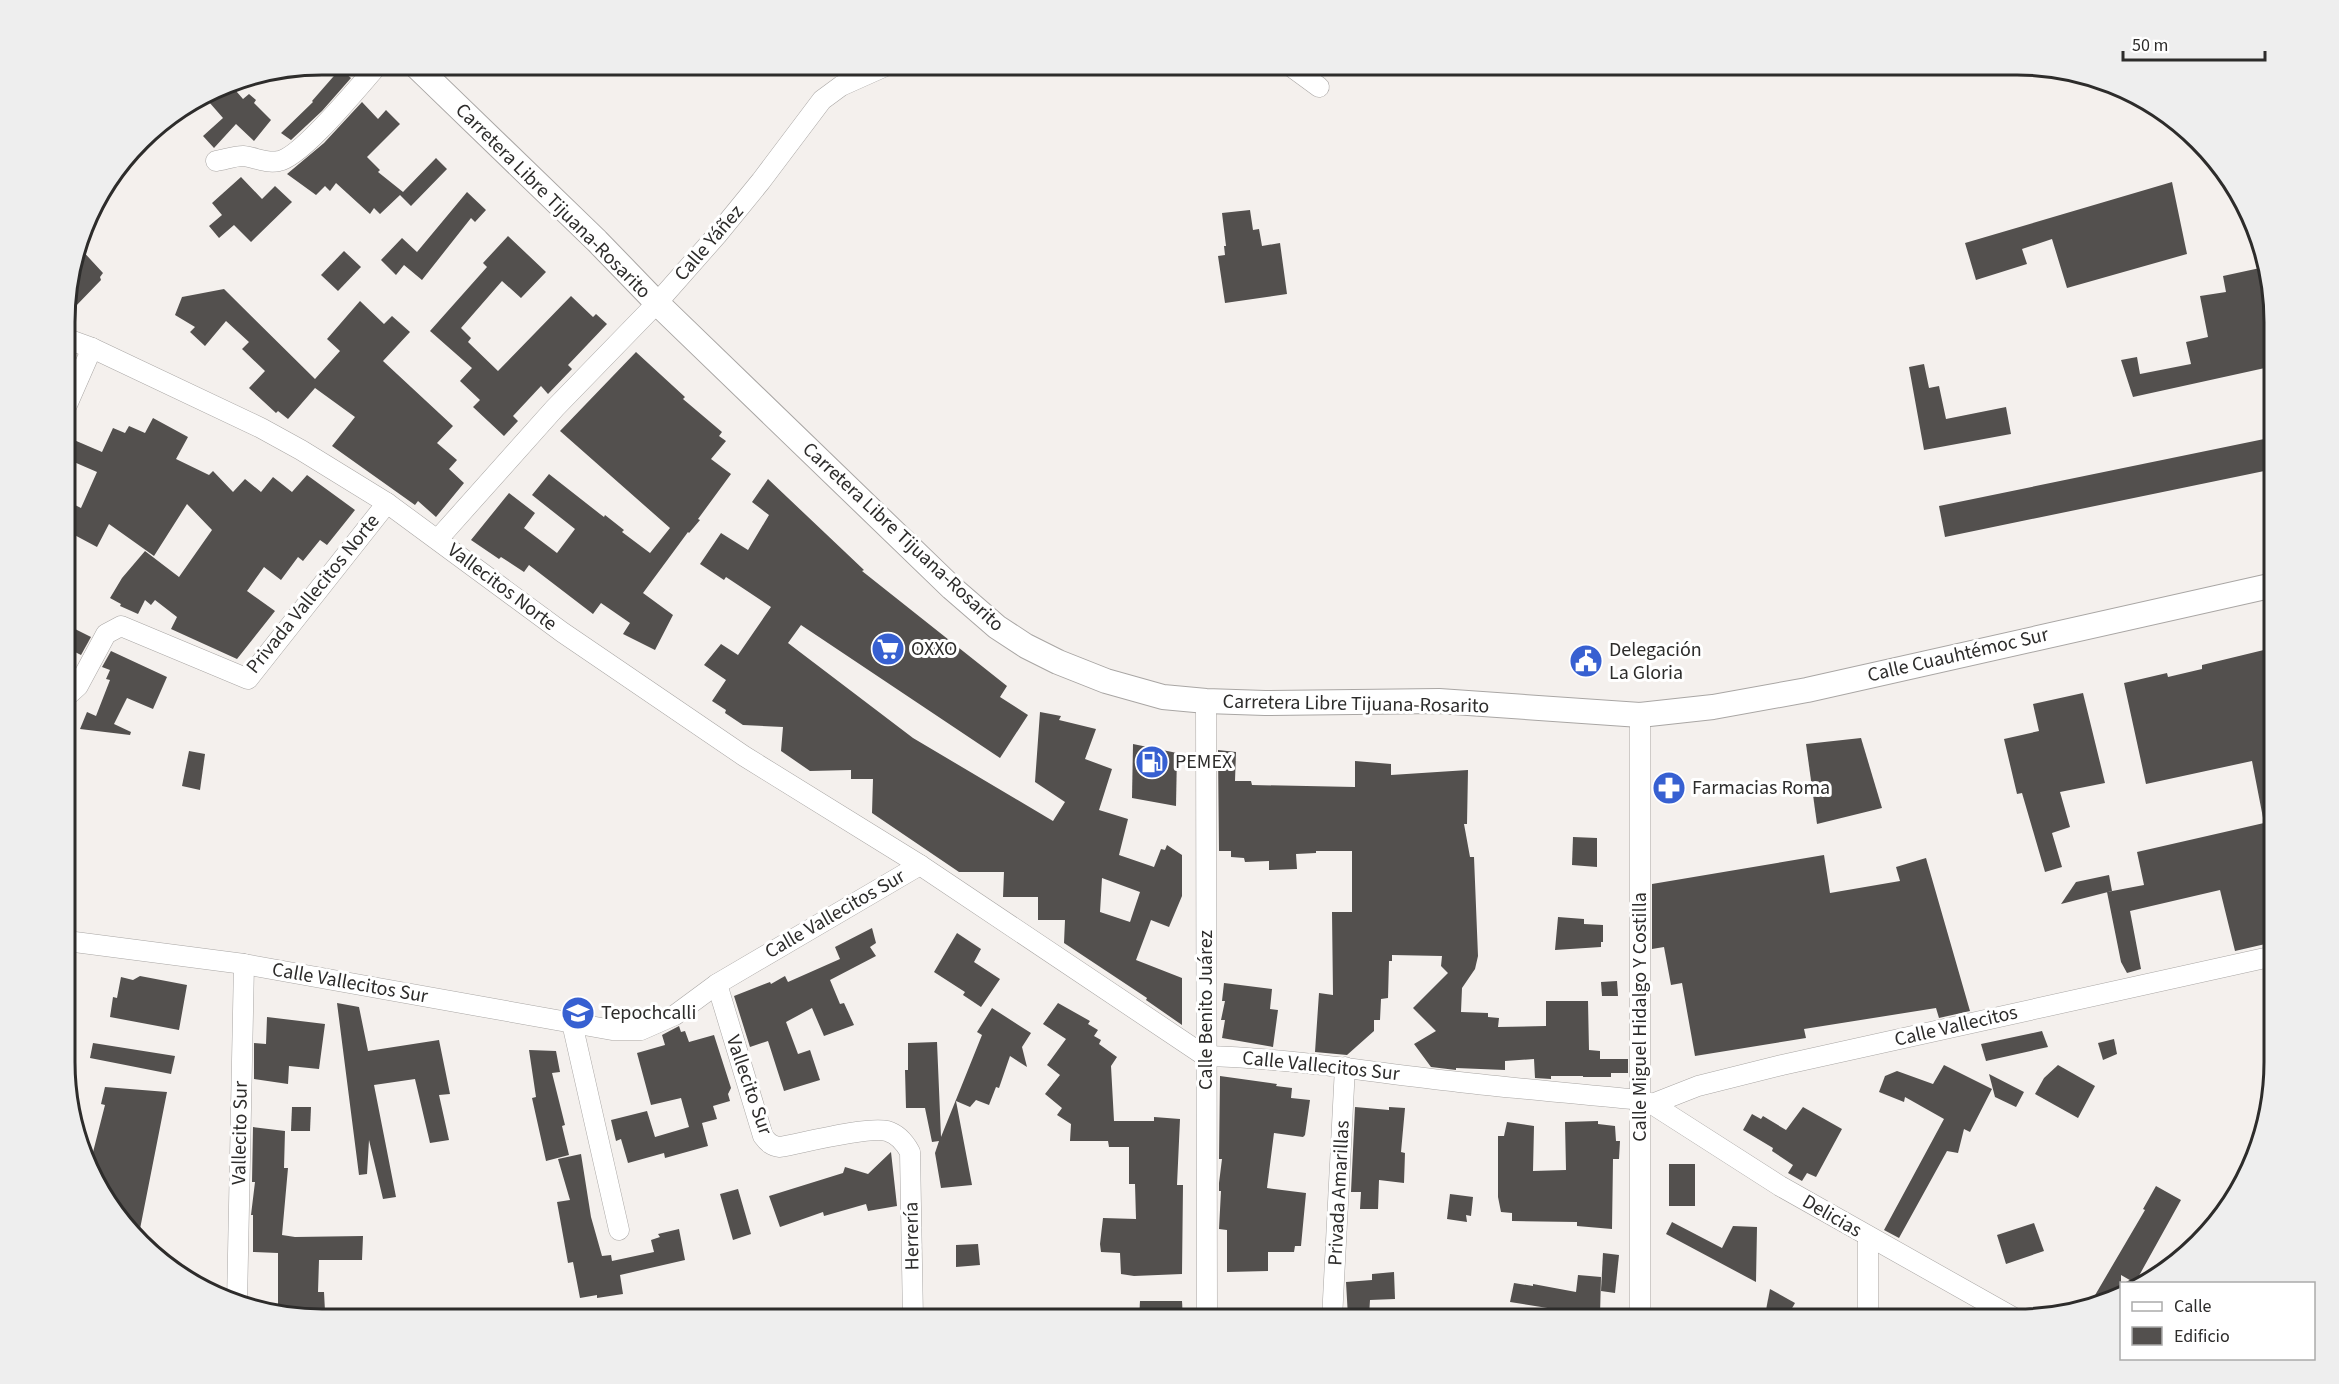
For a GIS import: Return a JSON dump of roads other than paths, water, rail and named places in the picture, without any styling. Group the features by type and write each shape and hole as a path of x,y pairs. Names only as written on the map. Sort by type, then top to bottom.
{"main road":[{"name":"Carretera Libre Tijuana-Rosarito","path":"426,75 597,241 657,303 952,588 997,627 1026,646 1058,662 1106,681 1163,696 1206,701 1265,703 1439,701 1640,715"},
{"name":"Calle Cuauhtémoc Sur","path":"1640,715 1713,707 1807,690 2264,587"}],"street":[{"path":"216,162 241,156 266,162 290,157 305,144 368,75"},
{"name":"Calle Yáñez","path":"438,539 555,408 657,303 761,181 822,100 841,86 864,75"},
{"path":"1303,75 1319,87 1317,75"},
{"name":"Vallecitos Norte","path":"75,342 261,428 387,503 562,633 744,756 920,865"},
{"path":"75,387 92,348"},
{"name":"Privada Vallecitos Norte","path":"75,689 106,634 121,626 248,679 387,503"},
{"name":"Calle Benito Juárez","path":"1206,701 1207,1309"},
{"name":"Calle Miguel Hidalgo Y Costilla","path":"1640,715 1646,1102 1640,1309"},
{"name":"Calle Vallecitos Sur","path":"75,942 244,964 612,1030 641,1030 675,1015 717,984 920,865 1205,1056 1246,1057 1345,1067 1646,1102"},
{"name":"Calle Vallecitos","path":"1646,1102 1782,1065 2264,958"},
{"name":"Vallecito Sur","path":"237,1294 244,964"},
{"name":"Vallecito Sur","path":"717,984 763,1136 767,1142 780,1147 877,1130 895,1135 910,1152"},
{"path":"572,1023 619,1230"},
{"name":"Privada Amarillas","path":"1333,1309 1345,1067"},
{"name":"Delicias","path":"1646,1102 1780,1186 1998,1309"},
{"name":"Herrería","path":"910,1152 913,1309"},
{"path":"1868,1236 1868,1309"}],"place":[{"name":"OXXO","path":"888,649"},
{"name":"Delegación La Gloria","path":"1586,661"},
{"name":"PEMEX","path":"1152,762"},
{"name":"Farmacias Roma","path":"1669,788"},
{"name":"Tepochcalli","path":"578,1013"}]}
